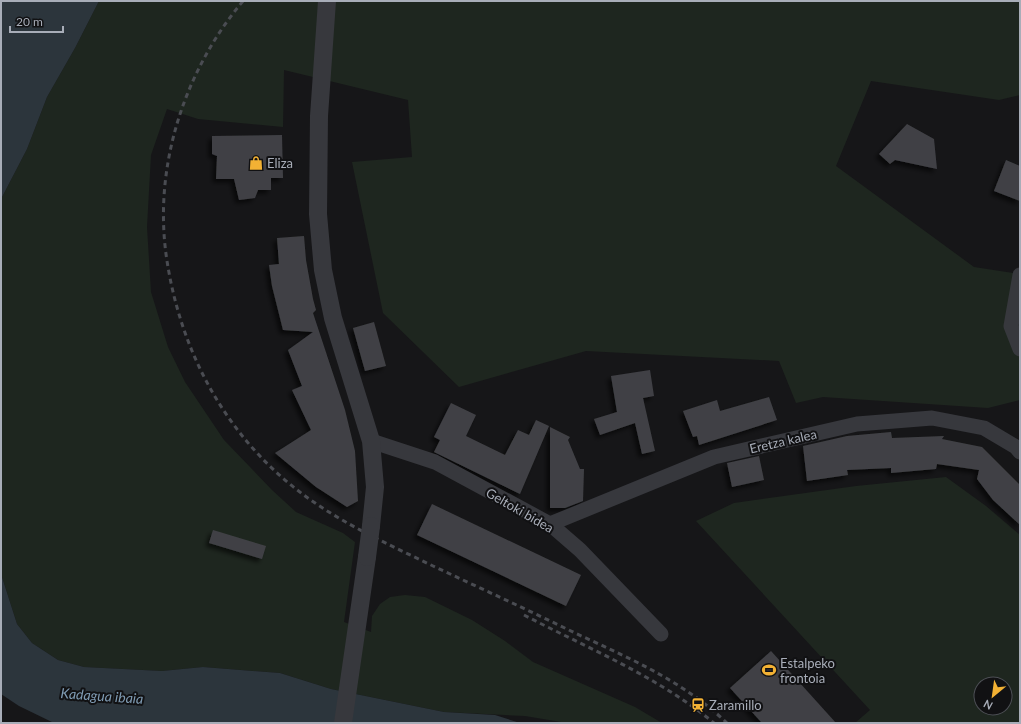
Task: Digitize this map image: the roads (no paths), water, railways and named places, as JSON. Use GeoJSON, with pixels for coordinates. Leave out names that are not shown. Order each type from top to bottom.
{"type":"FeatureCollection","features":[{"type":"Feature","properties":{"kind":"street"},"geometry":{"type":"LineString","coordinates":[[327,1],[319,116],[318,214],[322,258],[333,318],[371,441],[375,487],[371,526],[343,723]]}},
{"type":"Feature","properties":{"kind":"street"},"geometry":{"type":"LineString","coordinates":[[1020,275],[1011,326],[1020,349]]}},
{"type":"Feature","properties":{"kind":"street","name":"Eretza kalea"},"geometry":{"type":"LineString","coordinates":[[550,524],[714,457],[857,424],[932,418],[984,428],[1016,447],[1020,452]]}},
{"type":"Feature","properties":{"kind":"street","name":"Geltoki bidea"},"geometry":{"type":"LineString","coordinates":[[371,441],[435,462],[550,524],[580,550],[661,634]]}},
{"type":"Feature","properties":{"kind":"water"},"geometry":{"type":"Polygon","coordinates":[[[1,1],[99,1],[75,48],[47,97],[27,149],[1,199],[1,1]]]}},
{"type":"Feature","properties":{"kind":"water","name":"Kadagua ibaia"},"geometry":{"type":"Polygon","coordinates":[[[1,574],[17,624],[32,643],[58,660],[84,667],[162,671],[203,667],[280,673],[331,689],[444,712],[495,715],[520,723],[54,723],[19,706],[1,694],[1,574]]]}},
{"type":"Feature","properties":{"kind":"railway"},"geometry":{"type":"LineString","coordinates":[[243,1],[223,28],[205,57],[190,88],[178,120],[170,153],[165,186],[163,220],[166,254],[173,292],[183,328],[197,363],[215,396],[235,427],[260,456],[287,482],[332,514],[389,545],[635,661],[692,695],[727,723]]}},
{"type":"Feature","properties":{"kind":"railway"},"geometry":{"type":"LineString","coordinates":[[524,615],[646,677],[692,706],[714,723]]}},
{"type":"Feature","properties":{"kind":"place","name":"Eliza"},"geometry":{"type":"Point","coordinates":[256,163]}},
{"type":"Feature","properties":{"kind":"place","name":"Estalpeko frontoia"},"geometry":{"type":"Point","coordinates":[769,670]}},
{"type":"Feature","properties":{"kind":"place","name":"Zaramillo"},"geometry":{"type":"Point","coordinates":[698,705]}}]}
